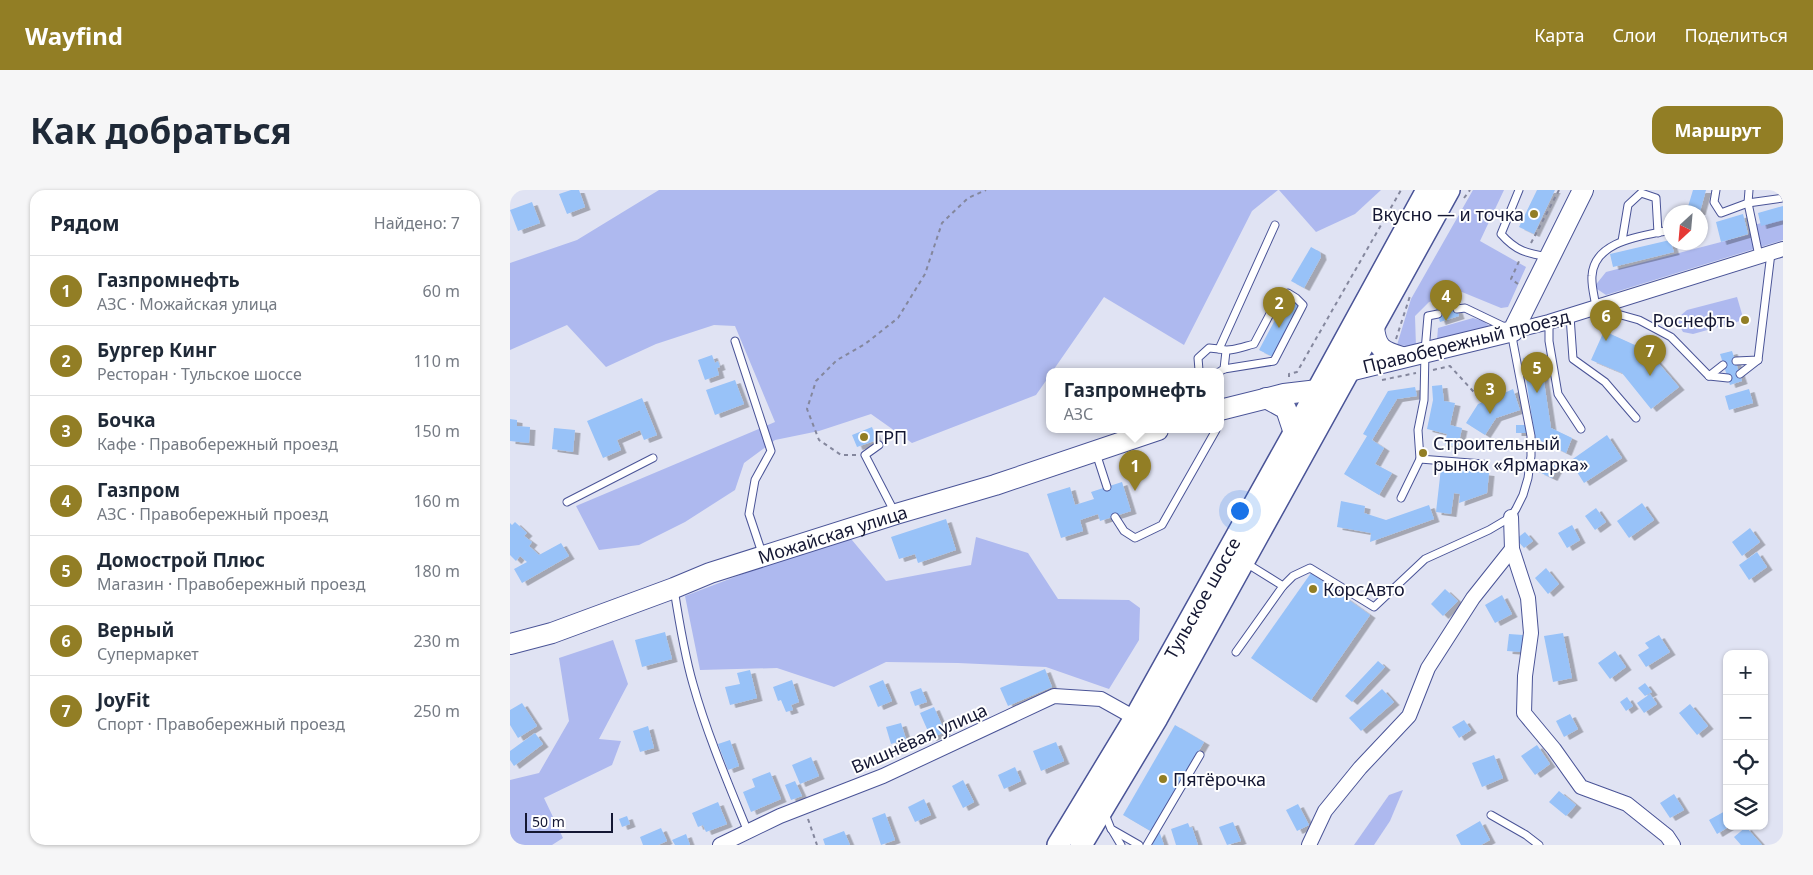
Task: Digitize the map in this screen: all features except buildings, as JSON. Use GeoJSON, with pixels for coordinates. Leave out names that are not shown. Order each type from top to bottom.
{"type":"FeatureCollection","features":[{"type":"Feature","properties":{"kind":"main road","name":"Тульское шоссе"},"geometry":{"type":"LineString","coordinates":[[1058,845],[1135,718],[1294,434],[1427,190]]}},
{"type":"Feature","properties":{"kind":"main road","name":"Тульское шоссе"},"geometry":{"type":"LineString","coordinates":[[1081,845],[1157,718],[1374,327],[1455,197]]}},
{"type":"Feature","properties":{"kind":"street"},"geometry":{"type":"LineString","coordinates":[[1513,331],[1583,190]]}},
{"type":"Feature","properties":{"kind":"street","name":"Правобережный проезд"},"geometry":{"type":"LineString","coordinates":[[1350,371],[1399,351],[1425,351],[1549,322],[1771,253]]}},
{"type":"Feature","properties":{"kind":"street"},"geometry":{"type":"LineString","coordinates":[[1374,327],[1375,340],[1380,347],[1390,353],[1399,351]]}},
{"type":"Feature","properties":{"kind":"street"},"geometry":{"type":"LineString","coordinates":[[1224,409],[1275,396],[1318,390]]}},
{"type":"Feature","properties":{"kind":"street"},"geometry":{"type":"LineString","coordinates":[[1275,396],[1286,409],[1294,434]]}},
{"type":"Feature","properties":{"kind":"street","name":"Можайская улица"},"geometry":{"type":"LineString","coordinates":[[510,644],[552,633],[710,573],[995,485],[1149,433]]}},
{"type":"Feature","properties":{"kind":"street"},"geometry":{"type":"LineString","coordinates":[[1511,517],[1512,549],[1528,598],[1532,633],[1525,676],[1524,713],[1581,786],[1627,804],[1667,836],[1673,845]]}},
{"type":"Feature","properties":{"kind":"street"},"geometry":{"type":"LineString","coordinates":[[1308,845],[1325,811],[1360,768],[1409,716],[1428,668],[1473,598],[1512,549]]}},
{"type":"Feature","properties":{"kind":"street","name":"Вишнёвая улица"},"geometry":{"type":"LineString","coordinates":[[720,845],[804,807],[883,776],[1054,696],[1101,699],[1135,718]]}},
{"type":"Feature","properties":{"kind":"lane"},"geometry":{"type":"LineString","coordinates":[[1519,190],[1501,234],[1509,243],[1524,252],[1549,257]]}},
{"type":"Feature","properties":{"kind":"lane"},"geometry":{"type":"LineString","coordinates":[[1716,190],[1714,202],[1721,213],[1748,203],[1783,198]]}},
{"type":"Feature","properties":{"kind":"lane"},"geometry":{"type":"LineString","coordinates":[[1740,374],[1758,360],[1771,253],[1748,203],[1749,190]]}},
{"type":"Feature","properties":{"kind":"lane"},"geometry":{"type":"LineString","coordinates":[[1622,241],[1628,205],[1641,193],[1656,198],[1658,233]]}},
{"type":"Feature","properties":{"kind":"lane"},"geometry":{"type":"LineString","coordinates":[[1222,368],[1223,350],[1276,225]]}},
{"type":"Feature","properties":{"kind":"lane"},"geometry":{"type":"LineString","coordinates":[[1663,232],[1622,241],[1599,256],[1592,276],[1596,308],[1639,320],[1671,337],[1708,376],[1728,378]]}},
{"type":"Feature","properties":{"kind":"lane"},"geometry":{"type":"LineString","coordinates":[[1199,368],[1198,358],[1209,348],[1223,350],[1254,344],[1280,295],[1288,293],[1303,305],[1274,361],[1224,371]]}},
{"type":"Feature","properties":{"kind":"lane"},"geometry":{"type":"LineString","coordinates":[[1236,652],[1283,586],[1293,576],[1310,568],[1374,607],[1425,559],[1489,530],[1511,517],[1523,495],[1531,456],[1531,436],[1513,342],[1513,331],[1465,308],[1457,309]]}},
{"type":"Feature","properties":{"kind":"lane"},"geometry":{"type":"LineString","coordinates":[[1401,498],[1420,459],[1418,430],[1424,400],[1428,316],[1438,314]]}},
{"type":"Feature","properties":{"kind":"lane"},"geometry":{"type":"LineString","coordinates":[[1570,316],[1573,359],[1605,382],[1636,418]]}},
{"type":"Feature","properties":{"kind":"lane"},"geometry":{"type":"LineString","coordinates":[[1549,322],[1549,341],[1558,394],[1581,429]]}},
{"type":"Feature","properties":{"kind":"lane"},"geometry":{"type":"LineString","coordinates":[[735,341],[770,451],[755,480],[749,514],[763,556]]}},
{"type":"Feature","properties":{"kind":"lane"},"geometry":{"type":"LineString","coordinates":[[1736,361],[1758,360]]}},
{"type":"Feature","properties":{"kind":"lane"},"geometry":{"type":"LineString","coordinates":[[1708,376],[1723,364]]}},
{"type":"Feature","properties":{"kind":"lane"},"geometry":{"type":"LineString","coordinates":[[1115,516],[1124,531],[1135,538],[1162,525],[1214,433]]}},
{"type":"Feature","properties":{"kind":"lane"},"geometry":{"type":"LineString","coordinates":[[879,445],[865,455],[896,514]]}},
{"type":"Feature","properties":{"kind":"lane"},"geometry":{"type":"LineString","coordinates":[[1096,450],[1107,487]]}},
{"type":"Feature","properties":{"kind":"lane"},"geometry":{"type":"LineString","coordinates":[[567,502],[653,458]]}},
{"type":"Feature","properties":{"kind":"lane"},"geometry":{"type":"LineString","coordinates":[[1420,459],[1483,464]]}},
{"type":"Feature","properties":{"kind":"lane"},"geometry":{"type":"LineString","coordinates":[[1244,561],[1283,586]]}},
{"type":"Feature","properties":{"kind":"lane"},"geometry":{"type":"LineString","coordinates":[[674,588],[680,630],[693,684],[716,751],[748,832]]}},
{"type":"Feature","properties":{"kind":"lane"},"geometry":{"type":"LineString","coordinates":[[1147,845],[1200,755]]}},
{"type":"Feature","properties":{"kind":"lane"},"geometry":{"type":"LineString","coordinates":[[1103,809],[1111,829],[1121,845]]}},
{"type":"Feature","properties":{"kind":"lane"},"geometry":{"type":"LineString","coordinates":[[1491,815],[1526,835],[1539,845]]}},
{"type":"Feature","properties":{"kind":"lane"},"geometry":{"type":"LineString","coordinates":[[1111,829],[1139,845]]}},
{"type":"Feature","properties":{"kind":"path"},"geometry":{"type":"LineString","coordinates":[[865,455],[841,455],[819,440],[807,409],[816,381],[837,360],[866,344],[898,318],[925,274],[942,223],[968,198],[986,190]]}},
{"type":"Feature","properties":{"kind":"path"},"geometry":{"type":"LineString","coordinates":[[1275,396],[1290,374],[1297,372],[1402,190]]}},
{"type":"Feature","properties":{"kind":"path"},"geometry":{"type":"LineString","coordinates":[[1455,197],[1470,190]]}},
{"type":"Feature","properties":{"kind":"path"},"geometry":{"type":"LineString","coordinates":[[1399,351],[1410,296]]}},
{"type":"Feature","properties":{"kind":"path"},"geometry":{"type":"LineString","coordinates":[[1379,381],[1450,366],[1483,402]]}},
{"type":"Feature","properties":{"kind":"path"},"geometry":{"type":"LineString","coordinates":[[804,807],[817,845]]}},
{"type":"Feature","properties":{"kind":"shaded area"},"geometry":{"type":"Polygon","coordinates":[[[659,190],[1278,190],[1252,211],[1184,345],[1104,297],[1055,368],[1046,368],[1046,381],[1036,395],[912,443],[871,414],[819,431],[775,440],[744,463],[735,490],[685,522],[639,545],[599,550],[576,506],[775,422],[735,326],[714,325],[656,344],[606,367],[567,325],[510,350],[510,263],[577,240],[659,190]]]}},
{"type":"Feature","properties":{"kind":"shaded area"},"geometry":{"type":"Polygon","coordinates":[[[1279,190],[1381,190],[1355,214],[1316,232],[1279,190]]]}},
{"type":"Feature","properties":{"kind":"shaded area"},"geometry":{"type":"Polygon","coordinates":[[[1473,190],[1504,190],[1480,241],[1526,267],[1508,307],[1501,308],[1462,292],[1429,302],[1415,316],[1416,347],[1397,345],[1411,299],[1473,190]]]}},
{"type":"Feature","properties":{"kind":"shaded area"},"geometry":{"type":"Polygon","coordinates":[[[1783,217],[1783,240],[1606,295],[1594,287],[1606,272],[1690,250],[1708,250],[1708,245],[1748,235],[1754,225],[1783,217]]]}},
{"type":"Feature","properties":{"kind":"shaded area"},"geometry":{"type":"Polygon","coordinates":[[[1737,297],[1742,314],[1740,321],[1693,334],[1683,332],[1678,323],[1680,316],[1687,310],[1737,297]]]}},
{"type":"Feature","properties":{"kind":"shaded area"},"geometry":{"type":"Polygon","coordinates":[[[1473,318],[1483,321],[1491,327],[1437,340],[1438,328],[1473,318]]]}},
{"type":"Feature","properties":{"kind":"shaded area"},"geometry":{"type":"Polygon","coordinates":[[[847,534],[886,581],[971,565],[976,537],[1028,553],[1058,599],[1129,600],[1140,608],[1139,640],[1109,689],[1046,667],[886,662],[834,687],[777,668],[700,670],[685,596],[847,534]]]}},
{"type":"Feature","properties":{"kind":"shaded area"},"geometry":{"type":"Polygon","coordinates":[[[613,640],[628,684],[599,739],[621,741],[612,765],[544,798],[563,838],[552,845],[510,845],[510,780],[539,773],[569,721],[559,658],[613,640]]]}},
{"type":"Feature","properties":{"kind":"shaded area"},"geometry":{"type":"Polygon","coordinates":[[[1403,790],[1390,821],[1374,845],[1354,845],[1389,795],[1403,790]]]}},
{"type":"Feature","properties":{"kind":"place","name":"Вкусно — и точка"},"geometry":{"type":"Point","coordinates":[1534,214]}},
{"type":"Feature","properties":{"kind":"place","name":"Роснефть"},"geometry":{"type":"Point","coordinates":[1745,320]}},
{"type":"Feature","properties":{"kind":"place","name":"Газпром"},"geometry":{"type":"Point","coordinates":[1446,321]}},
{"type":"Feature","properties":{"kind":"place","name":"Бургер Кинг"},"geometry":{"type":"Point","coordinates":[1279,328]}},
{"type":"Feature","properties":{"kind":"place","name":"Верный"},"geometry":{"type":"Point","coordinates":[1606,341]}},
{"type":"Feature","properties":{"kind":"place","name":"JoyFit"},"geometry":{"type":"Point","coordinates":[1650,376]}},
{"type":"Feature","properties":{"kind":"place","name":"Домострой Плюс"},"geometry":{"type":"Point","coordinates":[1537,393]}},
{"type":"Feature","properties":{"kind":"place","name":"Бочка"},"geometry":{"type":"Point","coordinates":[1490,414]}},
{"type":"Feature","properties":{"kind":"place","name":"ГРП"},"geometry":{"type":"Point","coordinates":[864,437]}},
{"type":"Feature","properties":{"kind":"place","name":"Строительный рынок «Ярмарка»"},"geometry":{"type":"Point","coordinates":[1423,453]}},
{"type":"Feature","properties":{"kind":"place","name":"Газпромнефть"},"geometry":{"type":"Point","coordinates":[1135,491]}},
{"type":"Feature","properties":{"kind":"place","name":"КорсАвто"},"geometry":{"type":"Point","coordinates":[1313,589]}},
{"type":"Feature","properties":{"kind":"place","name":"Пятёрочка"},"geometry":{"type":"Point","coordinates":[1163,779]}}]}
